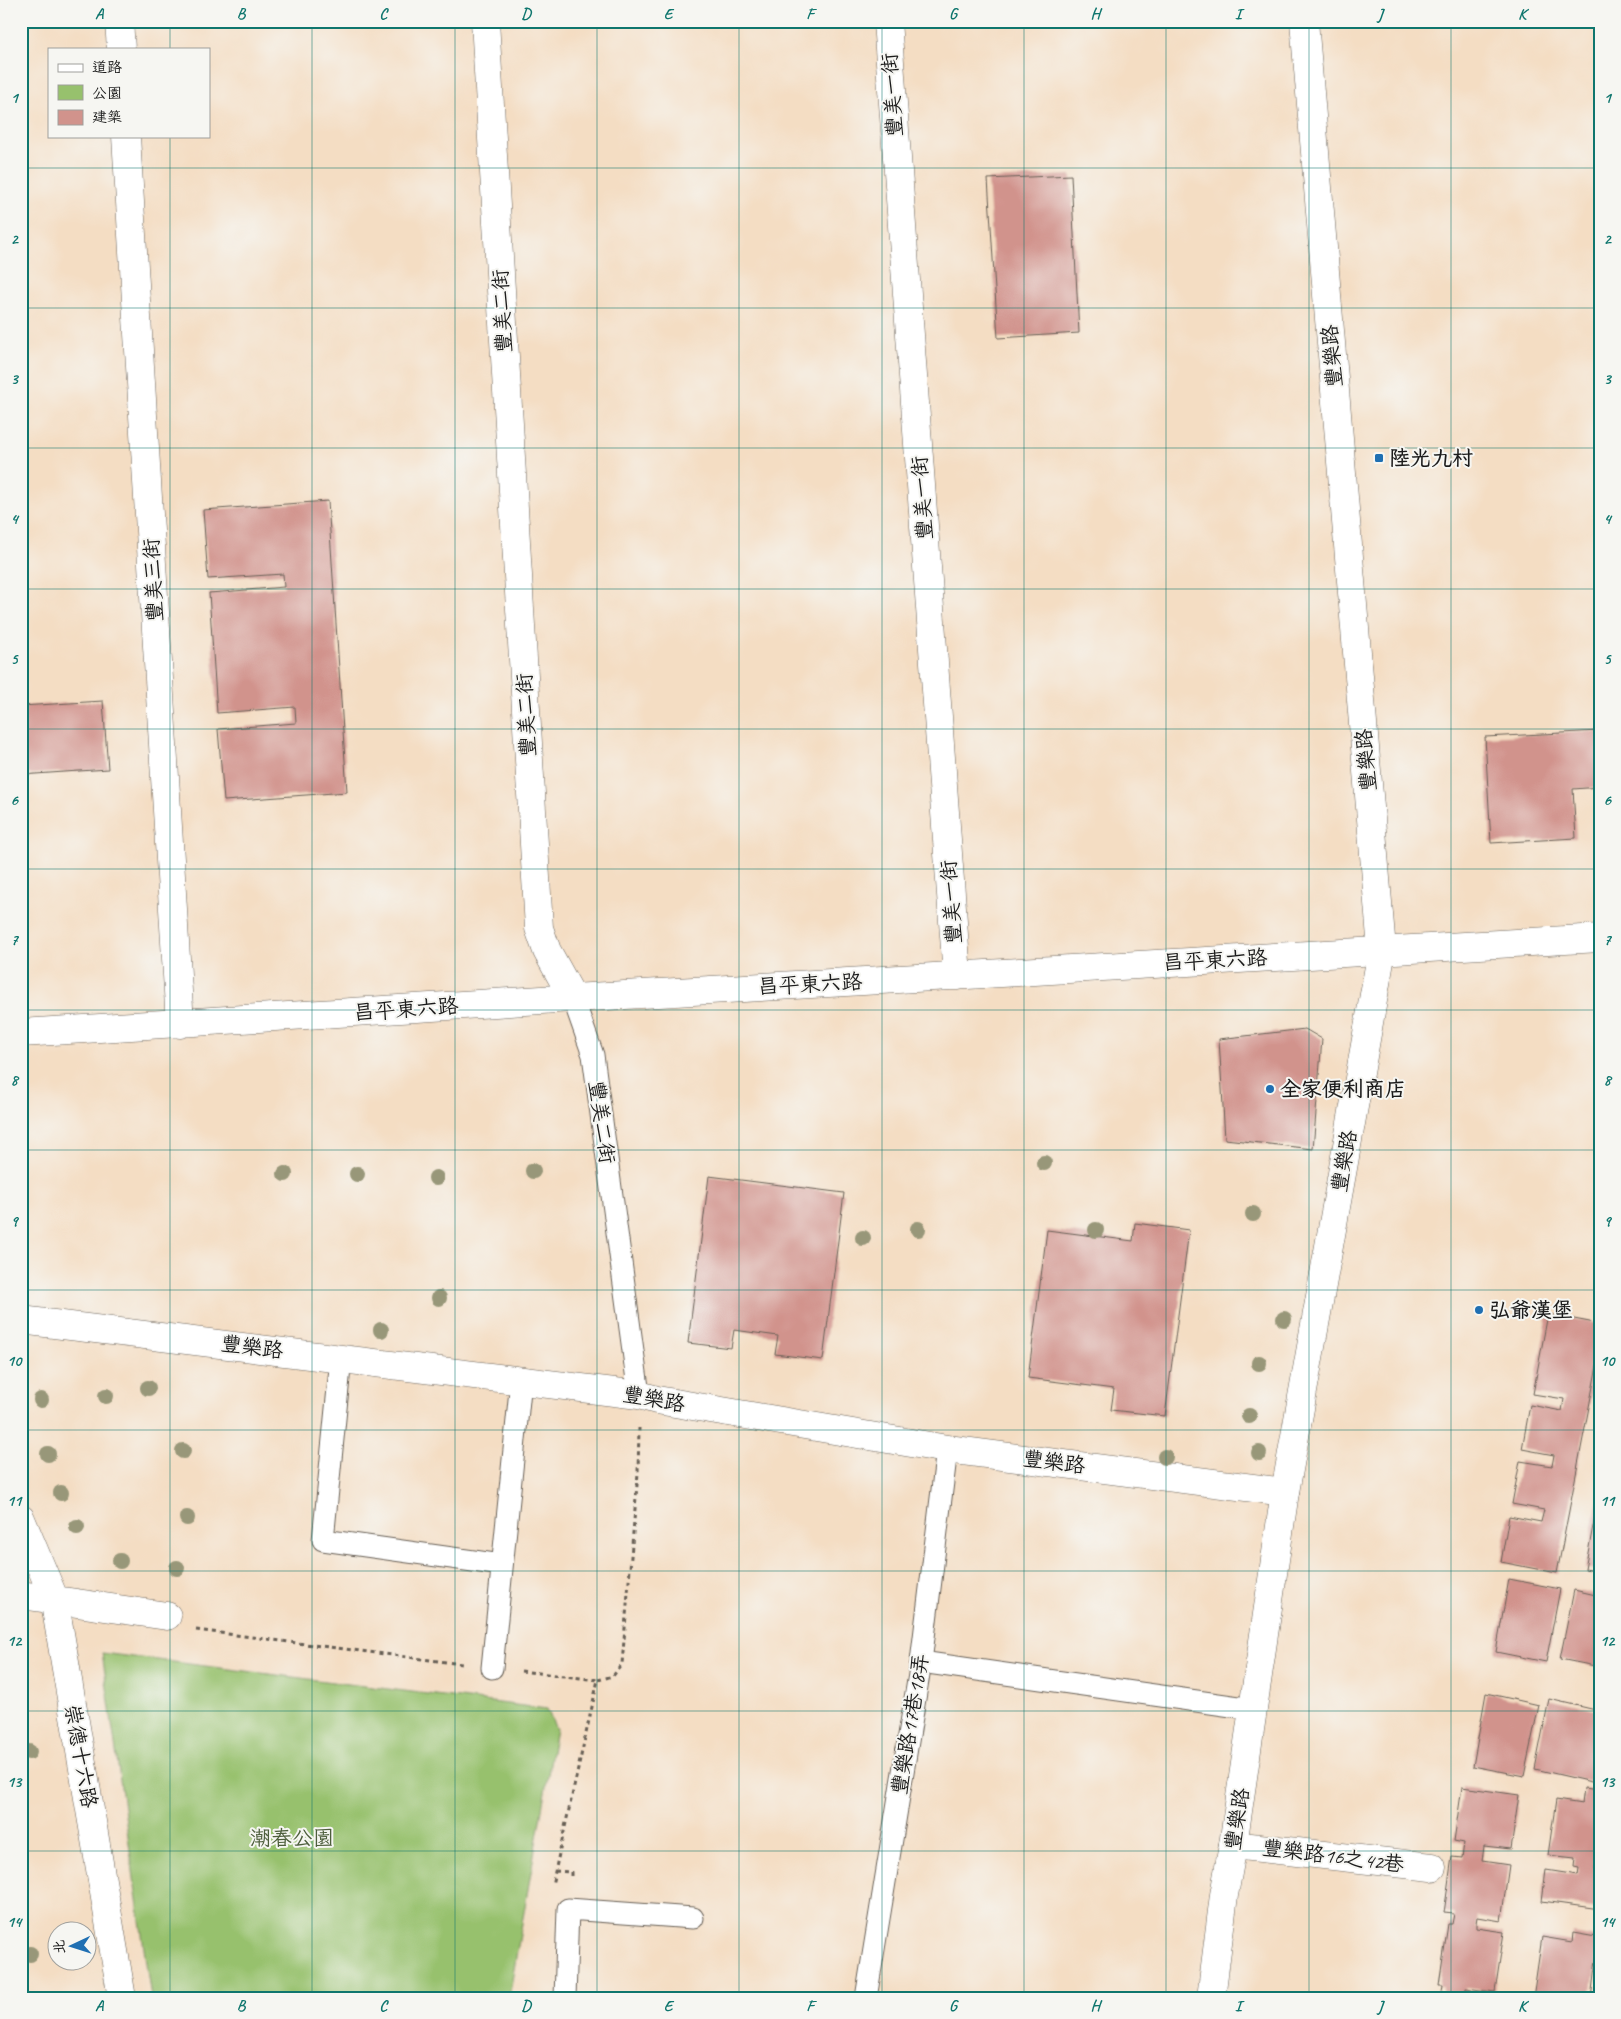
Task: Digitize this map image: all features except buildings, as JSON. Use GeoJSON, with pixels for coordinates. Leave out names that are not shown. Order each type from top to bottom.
{"type":"FeatureCollection","features":[{"type":"Feature","properties":{"kind":"street"},"geometry":{"type":"LineString","coordinates":[[119,21],[121,48]]}},
{"type":"Feature","properties":{"kind":"street","name":"豐美二街"},"geometry":{"type":"LineString","coordinates":[[485,21],[538,928],[547,951],[573,998]]}},
{"type":"Feature","properties":{"kind":"street","name":"豐美一街"},"geometry":{"type":"LineString","coordinates":[[887,21],[956,976]]}},
{"type":"Feature","properties":{"kind":"street","name":"豐樂路"},"geometry":{"type":"LineString","coordinates":[[1211,1998],[1224,1895],[1254,1708],[1285,1492],[1382,950],[1304,21]]}},
{"type":"Feature","properties":{"kind":"street","name":"豐美三街"},"geometry":{"type":"LineString","coordinates":[[126,138],[180,1024]]}},
{"type":"Feature","properties":{"kind":"street","name":"昌平東六路"},"geometry":{"type":"LineString","coordinates":[[21,1034],[573,998],[1600,938]]}},
{"type":"Feature","properties":{"kind":"street","name":"豐樂路"},"geometry":{"type":"LineString","coordinates":[[21,1320],[639,1395],[657,1400],[947,1449],[1285,1492]]}},
{"type":"Feature","properties":{"kind":"street","name":"崇德十六路"},"geometry":{"type":"LineString","coordinates":[[21,1519],[54,1598],[122,1998]]}},
{"type":"Feature","properties":{"kind":"street"},"geometry":{"type":"LineString","coordinates":[[21,1595],[54,1598],[167,1616]]}},
{"type":"Feature","properties":{"kind":"street","name":"豐樂路16之42巷"},"geometry":{"type":"LineString","coordinates":[[1233,1844],[1432,1867]]}},
{"type":"Feature","properties":{"kind":"lane","name":"豐美二街"},"geometry":{"type":"LineString","coordinates":[[573,998],[593,1055],[639,1395]]}},
{"type":"Feature","properties":{"kind":"lane"},"geometry":{"type":"LineString","coordinates":[[341,1358],[324,1540],[502,1564]]}},
{"type":"Feature","properties":{"kind":"lane"},"geometry":{"type":"LineString","coordinates":[[492,1668],[521,1380]]}},
{"type":"Feature","properties":{"kind":"lane","name":"豐樂路17巷18弄"},"geometry":{"type":"LineString","coordinates":[[866,1998],[921,1662],[947,1449]]}},
{"type":"Feature","properties":{"kind":"lane"},"geometry":{"type":"LineString","coordinates":[[921,1662],[1254,1708]]}},
{"type":"Feature","properties":{"kind":"lane"},"geometry":{"type":"LineString","coordinates":[[565,1998],[568,1909],[693,1918]]}},
{"type":"Feature","properties":{"kind":"path"},"geometry":{"type":"LineString","coordinates":[[167,1616],[185,1629],[598,1680],[612,1676],[622,1664],[638,1473],[639,1395]]}},
{"type":"Feature","properties":{"kind":"path"},"geometry":{"type":"LineString","coordinates":[[551,1891],[598,1680]]}},
{"type":"Feature","properties":{"kind":"green space","name":"潮春公園"},"geometry":{"type":"Polygon","coordinates":[[[102,1653],[547,1709],[556,1729],[509,1998],[151,1998],[102,1653]]]}},
{"type":"Feature","properties":{"kind":"place","name":"陸光九村"},"geometry":{"type":"Point","coordinates":[1379,458]}},
{"type":"Feature","properties":{"kind":"place","name":"全家便利商店"},"geometry":{"type":"Point","coordinates":[1270,1089]}},
{"type":"Feature","properties":{"kind":"place","name":"弘爺漢堡"},"geometry":{"type":"Point","coordinates":[1479,1310]}}]}
